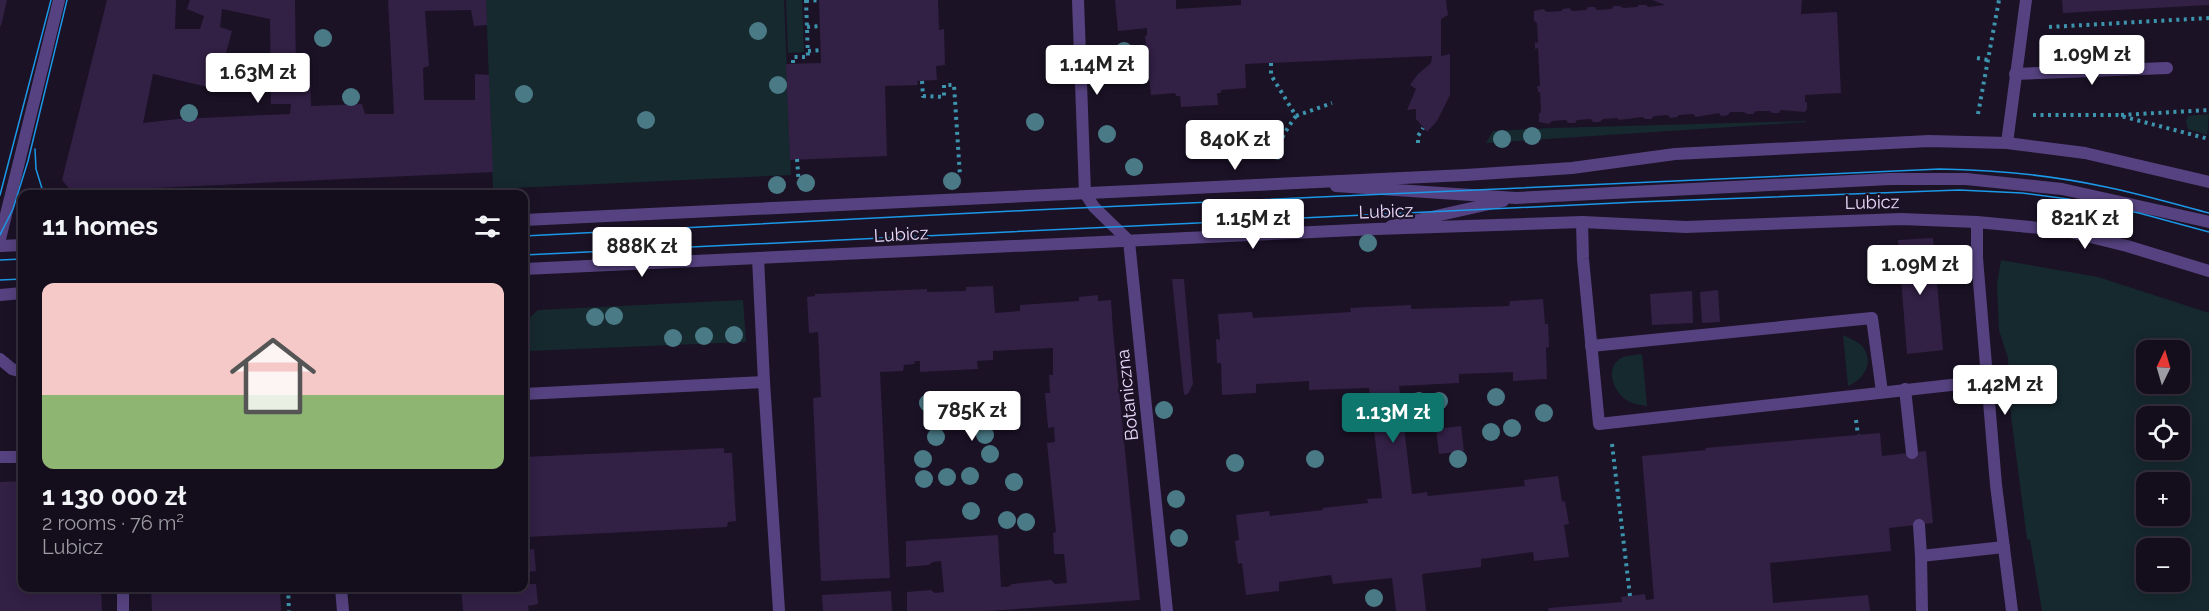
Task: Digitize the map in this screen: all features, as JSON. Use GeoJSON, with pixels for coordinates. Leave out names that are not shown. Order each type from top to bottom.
{"type":"FeatureCollection","features":[{"type":"Feature","properties":{"kind":"street"},"geometry":{"type":"LineString","coordinates":[[0,239],[59,0]]}},
{"type":"Feature","properties":{"kind":"street"},"geometry":{"type":"LineString","coordinates":[[1078,0],[1085,193],[1094,207],[1129,241]]}},
{"type":"Feature","properties":{"kind":"street"},"geometry":{"type":"LineString","coordinates":[[2007,143],[2026,0]]}},
{"type":"Feature","properties":{"kind":"street"},"geometry":{"type":"LineString","coordinates":[[2015,74],[2167,68]]}},
{"type":"Feature","properties":{"kind":"street","name":"Lubicz"},"geometry":{"type":"LineString","coordinates":[[528,220],[1553,170],[1675,154],[1904,141],[2007,143],[2085,153],[2209,182]]}},
{"type":"Feature","properties":{"kind":"street"},"geometry":{"type":"LineString","coordinates":[[1301,183],[1516,198],[1890,179],[1966,179],[2062,189],[2209,222]]}},
{"type":"Feature","properties":{"kind":"street"},"geometry":{"type":"LineString","coordinates":[[1376,229],[1516,198]]}},
{"type":"Feature","properties":{"kind":"street","name":"Lubicz"},"geometry":{"type":"LineString","coordinates":[[528,269],[1376,229],[1582,222],[1686,226],[1901,219],[1977,222],[2072,232],[2209,271]]}},
{"type":"Feature","properties":{"kind":"street"},"geometry":{"type":"LineString","coordinates":[[1582,222],[1599,424],[1987,381]]}},
{"type":"Feature","properties":{"kind":"street"},"geometry":{"type":"LineString","coordinates":[[1977,222],[1977,258],[1996,485],[2012,611]]}},
{"type":"Feature","properties":{"kind":"street","name":"Botaniczna"},"geometry":{"type":"LineString","coordinates":[[1129,241],[1167,611]]}},
{"type":"Feature","properties":{"kind":"street"},"geometry":{"type":"LineString","coordinates":[[0,246],[18,244]]}},
{"type":"Feature","properties":{"kind":"street"},"geometry":{"type":"LineString","coordinates":[[758,258],[779,611]]}},
{"type":"Feature","properties":{"kind":"street"},"geometry":{"type":"LineString","coordinates":[[0,295],[18,293]]}},
{"type":"Feature","properties":{"kind":"street"},"geometry":{"type":"LineString","coordinates":[[1592,346],[1872,318],[1882,392]]}},
{"type":"Feature","properties":{"kind":"street"},"geometry":{"type":"LineString","coordinates":[[0,358],[12,369],[18,371]]}},
{"type":"Feature","properties":{"kind":"street"},"geometry":{"type":"LineString","coordinates":[[528,394],[764,382]]}},
{"type":"Feature","properties":{"kind":"street"},"geometry":{"type":"LineString","coordinates":[[1905,389],[1912,453]]}},
{"type":"Feature","properties":{"kind":"street"},"geometry":{"type":"LineString","coordinates":[[0,457],[18,457]]}},
{"type":"Feature","properties":{"kind":"street"},"geometry":{"type":"LineString","coordinates":[[1918,525],[1922,611]]}},
{"type":"Feature","properties":{"kind":"street"},"geometry":{"type":"LineString","coordinates":[[1921,556],[2004,547]]}},
{"type":"Feature","properties":{"kind":"street"},"geometry":{"type":"LineString","coordinates":[[123,592],[123,611]]}},
{"type":"Feature","properties":{"kind":"street"},"geometry":{"type":"LineString","coordinates":[[341,592],[343,611]]}},
{"type":"Feature","properties":{"kind":"path"},"geometry":{"type":"LineString","coordinates":[[793,63],[793,57],[808,57],[806,0],[819,0]]}},
{"type":"Feature","properties":{"kind":"path"},"geometry":{"type":"LineString","coordinates":[[1978,114],[1999,0]]}},
{"type":"Feature","properties":{"kind":"path"},"geometry":{"type":"LineString","coordinates":[[2049,27],[2209,18]]}},
{"type":"Feature","properties":{"kind":"path"},"geometry":{"type":"LineString","coordinates":[[807,27],[820,27]]}},
{"type":"Feature","properties":{"kind":"path"},"geometry":{"type":"LineString","coordinates":[[808,51],[821,50]]}},
{"type":"Feature","properties":{"kind":"path"},"geometry":{"type":"LineString","coordinates":[[1977,58],[1988,60]]}},
{"type":"Feature","properties":{"kind":"path"},"geometry":{"type":"LineString","coordinates":[[1271,63],[1271,75],[1296,116]]}},
{"type":"Feature","properties":{"kind":"path"},"geometry":{"type":"LineString","coordinates":[[922,81],[923,96],[944,97],[944,85],[954,85],[961,181]]}},
{"type":"Feature","properties":{"kind":"path"},"geometry":{"type":"LineString","coordinates":[[1279,167],[1278,152],[1282,137],[1296,116],[1332,103]]}},
{"type":"Feature","properties":{"kind":"path"},"geometry":{"type":"LineString","coordinates":[[2032,115],[2117,115],[2209,110]]}},
{"type":"Feature","properties":{"kind":"path"},"geometry":{"type":"LineString","coordinates":[[2117,115],[2209,139]]}},
{"type":"Feature","properties":{"kind":"path"},"geometry":{"type":"LineString","coordinates":[[1418,143],[1418,136],[1423,128]]}},
{"type":"Feature","properties":{"kind":"path"},"geometry":{"type":"LineString","coordinates":[[798,159],[799,189]]}},
{"type":"Feature","properties":{"kind":"path"},"geometry":{"type":"LineString","coordinates":[[1609,423],[1630,596]]}},
{"type":"Feature","properties":{"kind":"path"},"geometry":{"type":"LineString","coordinates":[[288,592],[289,611]]}},
{"type":"Feature","properties":{"kind":"shaded area"},"geometry":{"type":"Polygon","coordinates":[[[486,0],[784,0],[791,175],[493,189],[486,0]]]}},
{"type":"Feature","properties":{"kind":"shaded area"},"geometry":{"type":"Polygon","coordinates":[[[786,0],[802,0],[804,52],[788,53],[786,0]]]}},
{"type":"Feature","properties":{"kind":"shaded area"},"geometry":{"type":"Polygon","coordinates":[[[2209,114],[2207,135],[2188,129],[2186,121],[2188,116],[2209,114]]]}},
{"type":"Feature","properties":{"kind":"shaded area"},"geometry":{"type":"Polygon","coordinates":[[[1806,122],[1486,143],[1493,131],[1806,122]]]}},
{"type":"Feature","properties":{"kind":"shaded area"},"geometry":{"type":"Polygon","coordinates":[[[2001,260],[2098,277],[2209,313],[2209,611],[2042,611],[2030,540],[2027,539],[2011,416],[2008,358],[1999,330],[1997,284],[2001,260]]]}},
{"type":"Feature","properties":{"kind":"shaded area"},"geometry":{"type":"Polygon","coordinates":[[[743,300],[746,342],[528,351],[528,319],[538,310],[743,300]]]}},
{"type":"Feature","properties":{"kind":"shaded area"},"geometry":{"type":"Polygon","coordinates":[[[1843,335],[1860,344],[1865,350],[1868,362],[1859,379],[1848,386],[1843,335]]]}},
{"type":"Feature","properties":{"kind":"shaded area"},"geometry":{"type":"Polygon","coordinates":[[[1642,354],[1647,406],[1628,401],[1618,392],[1612,379],[1613,367],[1617,361],[1623,357],[1642,354]]]}},
{"type":"Feature","properties":{"kind":"building"},"geometry":{"type":"Polygon","coordinates":[[[0,0],[7,0],[1,26],[0,26],[0,0]]]}},
{"type":"Feature","properties":{"kind":"building"},"geometry":{"type":"Polygon","coordinates":[[[107,0],[176,0],[175,29],[200,29],[204,16],[187,9],[190,0],[295,0],[296,74],[310,73],[311,106],[362,104],[365,114],[394,114],[388,0],[486,0],[487,25],[474,26],[471,10],[425,11],[429,66],[423,68],[424,100],[475,100],[475,74],[489,75],[493,172],[114,190],[70,190],[62,180],[107,0]],[[222,9],[220,27],[232,31],[216,89],[153,74],[143,123],[178,119],[290,114],[291,104],[271,104],[270,19],[222,9]]]}},
{"type":"Feature","properties":{"kind":"building"},"geometry":{"type":"Polygon","coordinates":[[[819,0],[938,0],[939,30],[944,29],[945,65],[936,66],[937,80],[917,81],[918,85],[885,86],[887,156],[790,160],[786,64],[821,63],[819,0]]]}},
{"type":"Feature","properties":{"kind":"building"},"geometry":{"type":"Polygon","coordinates":[[[1115,0],[1176,0],[1176,9],[1241,5],[1241,0],[1446,0],[1448,15],[1441,19],[1441,56],[1450,54],[1450,95],[1437,121],[1427,132],[1416,119],[1416,109],[1407,110],[1416,89],[1410,85],[1418,74],[1431,63],[1432,56],[1245,64],[1246,88],[1221,90],[1221,93],[1217,93],[1218,105],[1181,107],[1180,96],[1176,96],[1175,93],[1151,95],[1145,36],[1147,28],[1118,31],[1115,0]]]}},
{"type":"Feature","properties":{"kind":"building"},"geometry":{"type":"Polygon","coordinates":[[[1652,0],[1802,0],[1801,14],[1837,12],[1841,93],[1805,95],[1807,109],[1805,112],[1781,110],[1779,113],[1770,111],[1756,111],[1753,114],[1730,112],[1728,115],[1721,116],[1719,113],[1696,117],[1693,114],[1670,118],[1668,115],[1654,116],[1651,119],[1642,117],[1619,120],[1617,118],[1603,119],[1600,122],[1593,122],[1591,119],[1577,120],[1575,123],[1568,123],[1566,120],[1552,121],[1549,124],[1539,122],[1540,92],[1537,86],[1540,86],[1538,48],[1535,49],[1535,42],[1538,43],[1537,23],[1534,21],[1534,11],[1543,9],[1547,12],[1561,11],[1569,8],[1572,11],[1586,10],[1588,7],[1595,7],[1597,10],[1611,9],[1614,6],[1623,8],[1639,5],[1648,7],[1665,5],[1652,0]]]}},
{"type":"Feature","properties":{"kind":"building"},"geometry":{"type":"Polygon","coordinates":[[[2062,0],[2209,0],[2209,5],[2063,13],[2062,0]]]}},
{"type":"Feature","properties":{"kind":"building"},"geometry":{"type":"Polygon","coordinates":[[[1933,238],[1943,350],[1907,354],[1898,240],[1933,238]]]}},
{"type":"Feature","properties":{"kind":"building"},"geometry":{"type":"Polygon","coordinates":[[[1172,279],[1184,279],[1193,384],[1188,394],[1184,395],[1172,279]]]}},
{"type":"Feature","properties":{"kind":"building"},"geometry":{"type":"Polygon","coordinates":[[[993,286],[995,313],[1020,311],[1020,305],[1079,301],[1079,297],[1098,295],[1098,301],[1111,300],[1140,600],[989,611],[907,611],[907,592],[931,590],[935,593],[944,592],[941,561],[929,565],[906,567],[906,541],[998,535],[1001,587],[1051,580],[1055,584],[1067,583],[1064,554],[1054,554],[1053,533],[1056,532],[1047,443],[1055,442],[1054,427],[1048,428],[1045,393],[1050,393],[1049,375],[1053,375],[1053,348],[993,351],[993,360],[977,361],[978,369],[920,372],[920,361],[914,361],[915,364],[904,365],[903,371],[880,372],[890,578],[821,581],[813,398],[821,397],[818,332],[809,333],[807,297],[815,296],[815,294],[927,289],[927,292],[966,291],[966,287],[993,286]]]}},
{"type":"Feature","properties":{"kind":"building"},"geometry":{"type":"Polygon","coordinates":[[[1718,290],[1720,322],[1702,323],[1700,292],[1718,290]]]}},
{"type":"Feature","properties":{"kind":"building"},"geometry":{"type":"Polygon","coordinates":[[[1692,291],[1693,323],[1652,325],[1650,294],[1692,291]]]}},
{"type":"Feature","properties":{"kind":"building"},"geometry":{"type":"Polygon","coordinates":[[[1543,299],[1545,324],[1548,324],[1547,379],[1513,381],[1513,372],[1459,374],[1459,383],[1399,386],[1412,494],[1427,492],[1428,496],[1525,486],[1524,480],[1558,476],[1562,502],[1565,501],[1569,524],[1564,525],[1569,557],[1534,561],[1533,552],[1481,559],[1481,567],[1422,574],[1426,611],[1396,611],[1392,578],[1333,584],[1331,575],[1279,582],[1279,591],[1246,595],[1242,563],[1238,564],[1235,541],[1239,540],[1236,515],[1269,511],[1270,516],[1323,510],[1323,508],[1368,503],[1367,499],[1382,498],[1369,388],[1309,390],[1309,381],[1256,384],[1256,393],[1222,395],[1221,363],[1217,363],[1216,339],[1220,340],[1218,314],[1252,312],[1253,318],[1351,312],[1350,308],[1411,305],[1411,309],[1509,306],[1510,301],[1543,299]]]}},
{"type":"Feature","properties":{"kind":"building"},"geometry":{"type":"Polygon","coordinates":[[[1461,426],[1464,451],[1439,454],[1436,429],[1461,426]]]}},
{"type":"Feature","properties":{"kind":"building"},"geometry":{"type":"Polygon","coordinates":[[[1880,433],[1882,456],[1926,451],[1933,523],[1889,528],[1891,551],[1770,563],[1773,603],[1868,595],[1870,611],[1549,611],[1548,608],[1622,602],[1621,597],[1645,594],[1646,600],[1654,599],[1642,456],[1706,450],[1705,448],[1880,433]]]}},
{"type":"Feature","properties":{"kind":"building"},"geometry":{"type":"Polygon","coordinates":[[[724,448],[724,453],[732,453],[736,521],[728,522],[727,527],[528,537],[528,457],[724,448]]]}},
{"type":"Feature","properties":{"kind":"building"},"geometry":{"type":"Polygon","coordinates":[[[18,481],[18,592],[101,592],[102,611],[0,611],[0,482],[18,481]]]}},
{"type":"Feature","properties":{"kind":"building"},"geometry":{"type":"Polygon","coordinates":[[[534,549],[536,571],[528,572],[528,550],[534,549]]]}},
{"type":"Feature","properties":{"kind":"building"},"geometry":{"type":"Polygon","coordinates":[[[528,584],[536,584],[538,604],[528,606],[529,611],[463,611],[461,592],[528,592],[528,584]]]}},
{"type":"Feature","properties":{"kind":"building"},"geometry":{"type":"Polygon","coordinates":[[[891,591],[892,611],[823,611],[822,595],[891,591]]]}},
{"type":"Feature","properties":{"kind":"building"},"geometry":{"type":"Polygon","coordinates":[[[151,592],[280,592],[281,611],[152,611],[151,592]]]}},
{"type":"Feature","properties":{"kind":"tram line"},"geometry":{"type":"LineString","coordinates":[[0,195],[51,0]]}},
{"type":"Feature","properties":{"kind":"tram line"},"geometry":{"type":"LineString","coordinates":[[19,190],[67,0]]}},
{"type":"Feature","properties":{"kind":"tram line"},"geometry":{"type":"LineString","coordinates":[[35,149],[36,169],[42,190]]}},
{"type":"Feature","properties":{"kind":"tram line"},"geometry":{"type":"LineString","coordinates":[[528,236],[1034,210],[1940,169],[2003,172],[2065,179],[2209,213]]}},
{"type":"Feature","properties":{"kind":"tram line"},"geometry":{"type":"LineString","coordinates":[[528,255],[1637,202],[1959,190],[2022,193],[2068,199],[2139,213],[2209,232]]}},
{"type":"Feature","properties":{"kind":"tram line"},"geometry":{"type":"LineString","coordinates":[[0,235],[18,193]]}},
{"type":"Feature","properties":{"kind":"tram line"},"geometry":{"type":"LineString","coordinates":[[0,260],[18,259]]}},
{"type":"Feature","properties":{"kind":"tram line"},"geometry":{"type":"LineString","coordinates":[[0,280],[18,279]]}}]}
